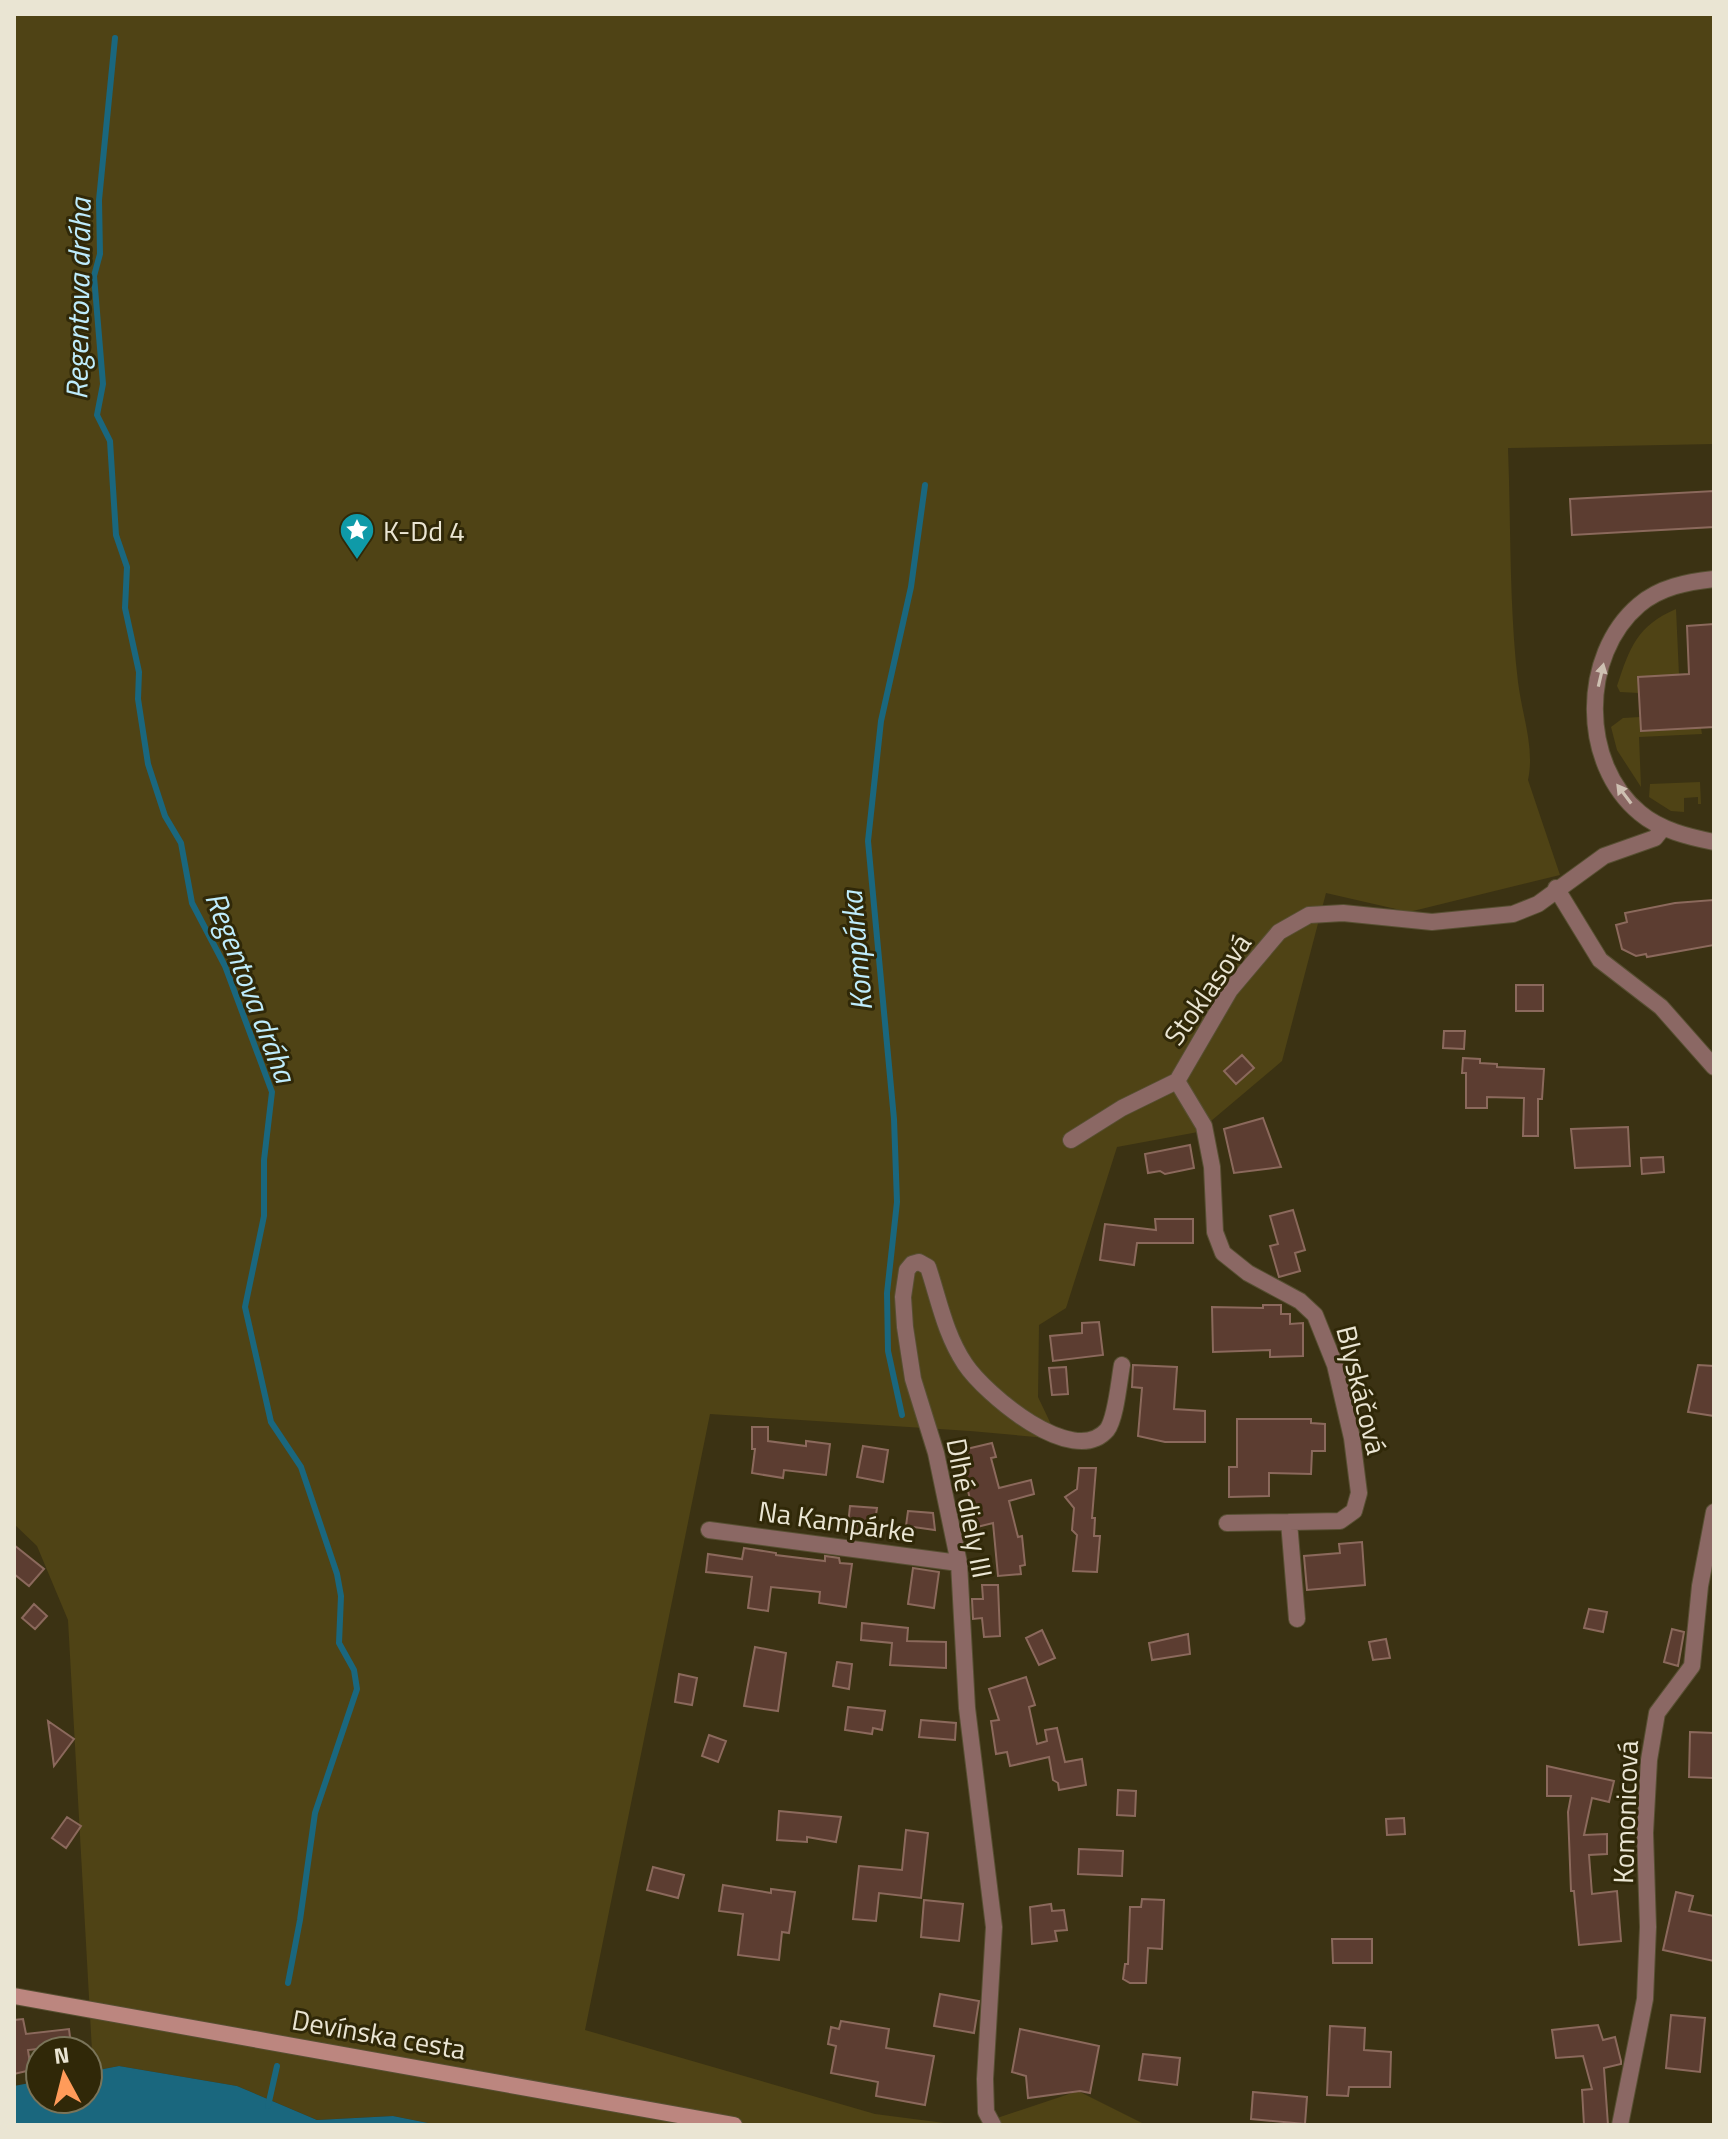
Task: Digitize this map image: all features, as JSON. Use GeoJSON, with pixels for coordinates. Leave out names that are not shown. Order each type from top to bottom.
{"type":"FeatureCollection","features":[{"type":"Feature","properties":{"kind":"street"},"geometry":{"type":"LineString","coordinates":[[1714,579],[1686,582],[1664,590],[1640,604],[1620,625],[1605,657],[1596,696],[1594,728],[1599,752],[1609,773],[1640,813],[1663,828],[1714,842]]}},
{"type":"Feature","properties":{"kind":"street","name":"Stoklasová"},"geometry":{"type":"LineString","coordinates":[[1071,1140],[1122,1108],[1177,1081],[1230,990],[1279,932],[1309,915],[1343,913],[1432,922],[1513,914],[1538,904],[1604,856],[1655,838],[1663,828]]}},
{"type":"Feature","properties":{"kind":"street"},"geometry":{"type":"LineString","coordinates":[[1556,888],[1600,960],[1661,1007],[1714,1067]]}},
{"type":"Feature","properties":{"kind":"street","name":"Blyskáčová"},"geometry":{"type":"LineString","coordinates":[[1177,1081],[1204,1126],[1212,1167],[1215,1232],[1223,1253],[1248,1273],[1300,1301],[1315,1315],[1335,1365],[1352,1438],[1359,1493],[1354,1511],[1340,1521],[1227,1523]]}},
{"type":"Feature","properties":{"kind":"street","name":"Dlhé diely III"},"geometry":{"type":"LineString","coordinates":[[993,2125],[986,2112],[985,2079],[994,1927],[967,1708],[959,1563],[936,1453],[913,1379],[903,1297],[907,1270],[919,1262],[928,1267],[939,1308],[966,1366],[997,1398],[1037,1427],[1080,1442],[1098,1438],[1109,1427],[1122,1365]]}},
{"type":"Feature","properties":{"kind":"street","name":"Komonicová"},"geometry":{"type":"LineString","coordinates":[[1620,2125],[1645,1999],[1648,1927],[1645,1833],[1649,1760],[1657,1713],[1692,1666],[1700,1586],[1714,1512]]}},
{"type":"Feature","properties":{"kind":"street"},"geometry":{"type":"LineString","coordinates":[[1289,1522],[1297,1619]]}},
{"type":"Feature","properties":{"kind":"street","name":"Na Kampárke"},"geometry":{"type":"LineString","coordinates":[[709,1530],[959,1563]]}},
{"type":"Feature","properties":{"kind":"street","name":"Devínska cesta"},"geometry":{"type":"LineString","coordinates":[[14,1996],[734,2125]]}},
{"type":"Feature","properties":{"kind":"shaded area"},"geometry":{"type":"Polygon","coordinates":[[[14,14],[1714,14],[1714,444],[1508,448],[1513,624],[1518,682],[1529,744],[1528,780],[1560,875],[1409,912],[1326,893],[1282,1061],[1198,1132],[1117,1147],[1066,1308],[1039,1325],[1038,1397],[1058,1439],[710,1414],[585,2030],[875,2114],[960,2125],[438,2125],[393,2116],[317,2120],[237,2086],[119,2066],[104,2069],[104,2035],[91,2035],[68,1620],[37,1546],[14,1524],[14,14]]]}},
{"type":"Feature","properties":{"kind":"shaded area"},"geometry":{"type":"Polygon","coordinates":[[[1676,609],[1679,675],[1638,677],[1639,693],[1620,692],[1617,686],[1637,639],[1652,623],[1676,609]]]}},
{"type":"Feature","properties":{"kind":"shaded area"},"geometry":{"type":"Polygon","coordinates":[[[1640,717],[1641,731],[1701,728],[1702,734],[1639,737],[1641,787],[1617,750],[1611,727],[1623,718],[1640,717]]]}},
{"type":"Feature","properties":{"kind":"shaded area"},"geometry":{"type":"Polygon","coordinates":[[[1700,782],[1701,804],[1698,804],[1698,797],[1684,798],[1684,812],[1671,811],[1649,797],[1650,784],[1700,782]]]}},
{"type":"Feature","properties":{"kind":"shaded area"},"geometry":{"type":"Polygon","coordinates":[[[1078,2091],[1146,2125],[976,2125],[1078,2091]]]}},
{"type":"Feature","properties":{"kind":"water"},"geometry":{"type":"Polygon","coordinates":[[[119,2066],[237,2086],[317,2120],[393,2116],[438,2125],[14,2125],[14,2086],[24,2084],[24,2115],[104,2115],[104,2069],[119,2066]]]}},
{"type":"Feature","properties":{"kind":"building"},"geometry":{"type":"Polygon","coordinates":[[[1714,491],[1714,527],[1572,535],[1570,499],[1714,491]]]}},
{"type":"Feature","properties":{"kind":"building"},"geometry":{"type":"Polygon","coordinates":[[[1714,624],[1714,727],[1641,731],[1638,677],[1689,674],[1687,626],[1714,624]]]}},
{"type":"Feature","properties":{"kind":"building"},"geometry":{"type":"Polygon","coordinates":[[[1713,900],[1714,945],[1647,957],[1646,954],[1636,956],[1622,949],[1616,925],[1627,922],[1625,913],[1675,903],[1713,900]]]}},
{"type":"Feature","properties":{"kind":"building"},"geometry":{"type":"Polygon","coordinates":[[[1516,985],[1543,985],[1543,1011],[1516,1011],[1516,985]]]}},
{"type":"Feature","properties":{"kind":"building"},"geometry":{"type":"Polygon","coordinates":[[[1444,1031],[1465,1031],[1464,1049],[1443,1048],[1444,1031]]]}},
{"type":"Feature","properties":{"kind":"building"},"geometry":{"type":"Polygon","coordinates":[[[1242,1055],[1254,1068],[1236,1084],[1224,1071],[1242,1055]]]}},
{"type":"Feature","properties":{"kind":"building"},"geometry":{"type":"Polygon","coordinates":[[[1463,1058],[1480,1059],[1480,1063],[1497,1064],[1497,1067],[1544,1069],[1542,1099],[1538,1099],[1538,1136],[1523,1136],[1524,1098],[1487,1097],[1487,1108],[1466,1108],[1463,1058]]]}},
{"type":"Feature","properties":{"kind":"building"},"geometry":{"type":"Polygon","coordinates":[[[1263,1118],[1281,1167],[1234,1173],[1224,1129],[1263,1118]]]}},
{"type":"Feature","properties":{"kind":"building"},"geometry":{"type":"Polygon","coordinates":[[[1628,1127],[1630,1166],[1575,1168],[1571,1129],[1628,1127]]]}},
{"type":"Feature","properties":{"kind":"building"},"geometry":{"type":"Polygon","coordinates":[[[1190,1145],[1194,1168],[1165,1174],[1160,1171],[1148,1173],[1145,1154],[1190,1145]]]}},
{"type":"Feature","properties":{"kind":"building"},"geometry":{"type":"Polygon","coordinates":[[[1663,1157],[1664,1172],[1642,1174],[1641,1158],[1663,1157]]]}},
{"type":"Feature","properties":{"kind":"building"},"geometry":{"type":"Polygon","coordinates":[[[1293,1210],[1305,1250],[1295,1253],[1300,1271],[1279,1277],[1270,1246],[1278,1244],[1270,1216],[1293,1210]]]}},
{"type":"Feature","properties":{"kind":"building"},"geometry":{"type":"Polygon","coordinates":[[[1155,1219],[1193,1219],[1193,1243],[1137,1243],[1134,1265],[1100,1260],[1105,1224],[1156,1230],[1155,1219]]]}},
{"type":"Feature","properties":{"kind":"building"},"geometry":{"type":"Polygon","coordinates":[[[1263,1305],[1281,1305],[1281,1314],[1290,1314],[1290,1324],[1303,1323],[1303,1356],[1270,1357],[1270,1350],[1213,1352],[1212,1307],[1263,1308],[1263,1305]]]}},
{"type":"Feature","properties":{"kind":"building"},"geometry":{"type":"Polygon","coordinates":[[[1099,1322],[1103,1355],[1053,1361],[1050,1336],[1082,1333],[1082,1323],[1099,1322]]]}},
{"type":"Feature","properties":{"kind":"building"},"geometry":{"type":"Polygon","coordinates":[[[1133,1365],[1177,1367],[1174,1409],[1205,1411],[1205,1442],[1165,1442],[1138,1436],[1142,1388],[1132,1387],[1133,1365]]]}},
{"type":"Feature","properties":{"kind":"building"},"geometry":{"type":"Polygon","coordinates":[[[1698,1365],[1714,1366],[1714,1416],[1688,1412],[1698,1365]]]}},
{"type":"Feature","properties":{"kind":"building"},"geometry":{"type":"Polygon","coordinates":[[[1066,1367],[1068,1394],[1052,1395],[1049,1368],[1066,1367]]]}},
{"type":"Feature","properties":{"kind":"building"},"geometry":{"type":"Polygon","coordinates":[[[1237,1419],[1311,1419],[1311,1423],[1325,1424],[1325,1451],[1312,1451],[1311,1474],[1269,1473],[1269,1496],[1229,1497],[1229,1467],[1237,1467],[1237,1419]]]}},
{"type":"Feature","properties":{"kind":"building"},"geometry":{"type":"Polygon","coordinates":[[[752,1427],[768,1427],[768,1441],[806,1446],[806,1441],[830,1444],[826,1475],[784,1470],[783,1478],[752,1473],[755,1449],[752,1449],[752,1427]]]}},
{"type":"Feature","properties":{"kind":"building"},"geometry":{"type":"Polygon","coordinates":[[[992,1443],[996,1457],[991,1458],[999,1488],[1031,1480],[1034,1494],[1009,1501],[1018,1537],[1022,1536],[1025,1565],[1020,1566],[1021,1574],[998,1576],[993,1523],[977,1527],[958,1451],[992,1443]]]}},
{"type":"Feature","properties":{"kind":"building"},"geometry":{"type":"Polygon","coordinates":[[[863,1446],[888,1450],[883,1482],[857,1477],[863,1446]]]}},
{"type":"Feature","properties":{"kind":"building"},"geometry":{"type":"Polygon","coordinates":[[[1079,1468],[1096,1468],[1092,1518],[1095,1518],[1094,1536],[1100,1536],[1097,1572],[1073,1571],[1077,1535],[1072,1530],[1074,1508],[1065,1497],[1077,1489],[1079,1468]]]}},
{"type":"Feature","properties":{"kind":"building"},"geometry":{"type":"Polygon","coordinates":[[[850,1506],[877,1508],[873,1535],[847,1534],[850,1506]]]}},
{"type":"Feature","properties":{"kind":"building"},"geometry":{"type":"Polygon","coordinates":[[[908,1511],[933,1513],[935,1530],[906,1526],[908,1511]]]}},
{"type":"Feature","properties":{"kind":"building"},"geometry":{"type":"Polygon","coordinates":[[[1362,1542],[1365,1585],[1307,1590],[1304,1556],[1340,1553],[1339,1544],[1362,1542]]]}},
{"type":"Feature","properties":{"kind":"building"},"geometry":{"type":"Polygon","coordinates":[[[14,1545],[44,1569],[29,1586],[14,1574],[14,1545]]]}},
{"type":"Feature","properties":{"kind":"building"},"geometry":{"type":"Polygon","coordinates":[[[744,1548],[825,1561],[825,1556],[839,1558],[840,1563],[852,1564],[846,1607],[819,1603],[820,1592],[771,1587],[768,1611],[748,1608],[752,1577],[706,1572],[708,1554],[742,1559],[744,1548]]]}},
{"type":"Feature","properties":{"kind":"building"},"geometry":{"type":"Polygon","coordinates":[[[913,1568],[939,1572],[934,1608],[908,1604],[913,1568]]]}},
{"type":"Feature","properties":{"kind":"building"},"geometry":{"type":"Polygon","coordinates":[[[982,1585],[998,1585],[1000,1636],[984,1637],[982,1618],[973,1619],[972,1599],[983,1599],[982,1585]]]}},
{"type":"Feature","properties":{"kind":"building"},"geometry":{"type":"Polygon","coordinates":[[[34,1604],[47,1616],[35,1629],[22,1618],[34,1604]]]}},
{"type":"Feature","properties":{"kind":"building"},"geometry":{"type":"Polygon","coordinates":[[[1589,1609],[1607,1612],[1603,1632],[1584,1628],[1589,1609]]]}},
{"type":"Feature","properties":{"kind":"building"},"geometry":{"type":"Polygon","coordinates":[[[862,1623],[908,1628],[907,1641],[946,1642],[946,1668],[890,1665],[892,1643],[861,1640],[862,1623]]]}},
{"type":"Feature","properties":{"kind":"building"},"geometry":{"type":"Polygon","coordinates":[[[1672,1629],[1684,1632],[1678,1666],[1664,1662],[1672,1629]]]}},
{"type":"Feature","properties":{"kind":"building"},"geometry":{"type":"Polygon","coordinates":[[[1042,1630],[1055,1658],[1039,1665],[1026,1638],[1042,1630]]]}},
{"type":"Feature","properties":{"kind":"building"},"geometry":{"type":"Polygon","coordinates":[[[1188,1634],[1190,1654],[1152,1660],[1149,1643],[1188,1634]]]}},
{"type":"Feature","properties":{"kind":"building"},"geometry":{"type":"Polygon","coordinates":[[[1386,1639],[1390,1658],[1373,1660],[1369,1642],[1386,1639]]]}},
{"type":"Feature","properties":{"kind":"building"},"geometry":{"type":"Polygon","coordinates":[[[755,1647],[786,1653],[778,1711],[744,1706],[755,1647]]]}},
{"type":"Feature","properties":{"kind":"building"},"geometry":{"type":"Polygon","coordinates":[[[837,1662],[852,1664],[849,1689],[833,1686],[837,1662]]]}},
{"type":"Feature","properties":{"kind":"building"},"geometry":{"type":"Polygon","coordinates":[[[679,1674],[697,1678],[692,1705],[675,1702],[679,1674]]]}},
{"type":"Feature","properties":{"kind":"building"},"geometry":{"type":"Polygon","coordinates":[[[1026,1677],[1035,1705],[1029,1707],[1037,1744],[1047,1741],[1045,1730],[1057,1728],[1065,1762],[1082,1759],[1086,1785],[1059,1790],[1058,1783],[1053,1780],[1049,1757],[1010,1766],[1007,1752],[996,1754],[991,1721],[999,1720],[989,1689],[1026,1677]]]}},
{"type":"Feature","properties":{"kind":"building"},"geometry":{"type":"Polygon","coordinates":[[[848,1707],[885,1711],[882,1730],[873,1728],[872,1734],[845,1730],[848,1707]]]}},
{"type":"Feature","properties":{"kind":"building"},"geometry":{"type":"Polygon","coordinates":[[[921,1720],[956,1723],[955,1740],[919,1737],[921,1720]]]}},
{"type":"Feature","properties":{"kind":"building"},"geometry":{"type":"Polygon","coordinates":[[[48,1721],[74,1739],[54,1766],[48,1721]]]}},
{"type":"Feature","properties":{"kind":"building"},"geometry":{"type":"Polygon","coordinates":[[[1690,1732],[1714,1733],[1713,1778],[1689,1777],[1690,1732]]]}},
{"type":"Feature","properties":{"kind":"building"},"geometry":{"type":"Polygon","coordinates":[[[709,1735],[726,1741],[718,1762],[702,1756],[709,1735]]]}},
{"type":"Feature","properties":{"kind":"building"},"geometry":{"type":"Polygon","coordinates":[[[1547,1766],[1614,1781],[1609,1802],[1592,1798],[1584,1835],[1607,1834],[1607,1854],[1589,1855],[1592,1894],[1617,1891],[1621,1941],[1579,1945],[1574,1891],[1571,1891],[1568,1812],[1571,1796],[1547,1796],[1547,1766]]]}},
{"type":"Feature","properties":{"kind":"building"},"geometry":{"type":"Polygon","coordinates":[[[1118,1790],[1136,1791],[1135,1816],[1117,1815],[1118,1790]]]}},
{"type":"Feature","properties":{"kind":"building"},"geometry":{"type":"Polygon","coordinates":[[[779,1811],[841,1817],[836,1842],[807,1837],[807,1842],[777,1840],[779,1811]]]}},
{"type":"Feature","properties":{"kind":"building"},"geometry":{"type":"Polygon","coordinates":[[[67,1817],[81,1826],[66,1848],[52,1838],[67,1817]]]}},
{"type":"Feature","properties":{"kind":"building"},"geometry":{"type":"Polygon","coordinates":[[[1404,1818],[1405,1834],[1387,1835],[1386,1819],[1404,1818]]]}},
{"type":"Feature","properties":{"kind":"building"},"geometry":{"type":"Polygon","coordinates":[[[906,1830],[928,1833],[921,1898],[879,1893],[876,1921],[853,1919],[859,1866],[902,1870],[906,1830]]]}},
{"type":"Feature","properties":{"kind":"building"},"geometry":{"type":"Polygon","coordinates":[[[1079,1849],[1123,1851],[1122,1876],[1078,1874],[1079,1849]]]}},
{"type":"Feature","properties":{"kind":"building"},"geometry":{"type":"Polygon","coordinates":[[[653,1867],[684,1875],[678,1898],[647,1890],[653,1867]]]}},
{"type":"Feature","properties":{"kind":"building"},"geometry":{"type":"Polygon","coordinates":[[[723,1885],[771,1893],[771,1889],[795,1892],[789,1933],[782,1932],[779,1960],[738,1955],[743,1914],[719,1911],[723,1885]]]}},
{"type":"Feature","properties":{"kind":"building"},"geometry":{"type":"Polygon","coordinates":[[[1676,1892],[1693,1896],[1689,1911],[1714,1916],[1714,1961],[1663,1950],[1676,1892]]]}},
{"type":"Feature","properties":{"kind":"building"},"geometry":{"type":"Polygon","coordinates":[[[1142,1899],[1164,1900],[1162,1949],[1148,1948],[1146,1983],[1130,1983],[1123,1979],[1125,1964],[1128,1964],[1130,1907],[1141,1907],[1142,1899]]]}},
{"type":"Feature","properties":{"kind":"building"},"geometry":{"type":"Polygon","coordinates":[[[924,1900],[963,1904],[959,1941],[921,1937],[924,1900]]]}},
{"type":"Feature","properties":{"kind":"building"},"geometry":{"type":"Polygon","coordinates":[[[1051,1904],[1052,1911],[1064,1910],[1067,1930],[1055,1931],[1057,1941],[1032,1944],[1030,1907],[1051,1904]]]}},
{"type":"Feature","properties":{"kind":"building"},"geometry":{"type":"Polygon","coordinates":[[[1332,1939],[1372,1939],[1372,1963],[1333,1963],[1332,1939]]]}},
{"type":"Feature","properties":{"kind":"building"},"geometry":{"type":"Polygon","coordinates":[[[940,1994],[979,2001],[974,2033],[934,2026],[940,1994]]]}},
{"type":"Feature","properties":{"kind":"building"},"geometry":{"type":"Polygon","coordinates":[[[1671,2015],[1705,2018],[1700,2072],[1666,2068],[1671,2015]]]}},
{"type":"Feature","properties":{"kind":"building"},"geometry":{"type":"Polygon","coordinates":[[[23,2019],[26,2034],[69,2029],[70,2035],[24,2035],[24,2072],[14,2074],[14,2020],[23,2019]]]}},
{"type":"Feature","properties":{"kind":"building"},"geometry":{"type":"Polygon","coordinates":[[[841,2021],[889,2029],[886,2048],[934,2056],[925,2105],[876,2096],[878,2082],[831,2073],[836,2046],[828,2044],[831,2027],[839,2029],[841,2021]]]}},
{"type":"Feature","properties":{"kind":"building"},"geometry":{"type":"Polygon","coordinates":[[[1598,2025],[1603,2040],[1615,2037],[1621,2064],[1604,2068],[1608,2125],[1584,2125],[1582,2090],[1592,2089],[1583,2056],[1556,2058],[1552,2030],[1598,2025]]]}},
{"type":"Feature","properties":{"kind":"building"},"geometry":{"type":"Polygon","coordinates":[[[1330,2026],[1365,2028],[1364,2050],[1391,2052],[1390,2087],[1349,2087],[1348,2096],[1327,2095],[1330,2026]]]}},
{"type":"Feature","properties":{"kind":"building"},"geometry":{"type":"Polygon","coordinates":[[[1020,2029],[1099,2046],[1090,2093],[1080,2091],[1028,2098],[1026,2076],[1012,2072],[1020,2029]]]}},
{"type":"Feature","properties":{"kind":"building"},"geometry":{"type":"Polygon","coordinates":[[[1143,2054],[1180,2058],[1177,2085],[1139,2080],[1143,2054]]]}},
{"type":"Feature","properties":{"kind":"building"},"geometry":{"type":"Polygon","coordinates":[[[1253,2092],[1307,2097],[1305,2124],[1251,2119],[1253,2092]]]}},
{"type":"Feature","properties":{"kind":"waterway","name":"Regentova dráha"},"geometry":{"type":"LineString","coordinates":[[115,38],[99,200],[100,254],[94,276],[103,384],[97,415],[110,441],[116,535],[127,567],[125,608],[139,672],[138,699],[148,764],[165,816],[181,843],[192,903],[225,966],[272,1092],[264,1160],[264,1216],[245,1307],[271,1422],[301,1467],[337,1574],[341,1596],[339,1643],[354,1670],[357,1689],[315,1813],[288,1983]]}},
{"type":"Feature","properties":{"kind":"waterway","name":"Kompárka"},"geometry":{"type":"LineString","coordinates":[[902,1415],[888,1351],[887,1293],[897,1202],[894,1119],[868,841],[881,721],[911,587],[925,485]]}},
{"type":"Feature","properties":{"kind":"waterway","name":"Regentova dráha"},"geometry":{"type":"LineString","coordinates":[[268,2106],[277,2066]]}},
{"type":"Feature","properties":{"kind":"place","name":"K-Dd 4"},"geometry":{"type":"Point","coordinates":[357,561]}}]}
